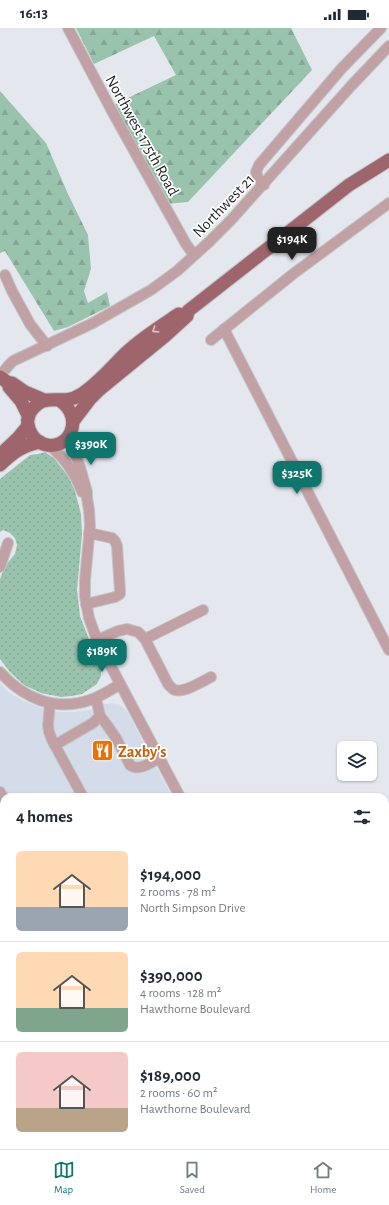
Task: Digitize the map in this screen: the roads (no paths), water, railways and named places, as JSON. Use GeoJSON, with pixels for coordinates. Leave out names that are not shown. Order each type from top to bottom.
{"type":"FeatureCollection","features":[{"type":"Feature","properties":{"kind":"main road"},"geometry":{"type":"LineString","coordinates":[[0,455],[18,438],[34,407],[44,400],[72,400],[84,393],[128,351],[144,338],[183,312],[188,311],[349,185],[389,160]]}},
{"type":"Feature","properties":{"kind":"main road"},"geometry":{"type":"LineString","coordinates":[[0,465],[19,449],[26,446],[60,443],[70,435],[74,420],[90,399],[165,336],[187,316],[188,311]]}},
{"type":"Feature","properties":{"kind":"main road"},"geometry":{"type":"LineString","coordinates":[[2,378],[25,392],[44,400]]}},
{"type":"Feature","properties":{"kind":"main road"},"geometry":{"type":"LineString","coordinates":[[2,378],[23,404],[33,436],[44,444]]}},
{"type":"Feature","properties":{"kind":"main road"},"geometry":{"type":"LineString","coordinates":[[59,400],[67,406],[74,420]]}},
{"type":"Feature","properties":{"kind":"street","name":"Northwest 175th Road"},"geometry":{"type":"LineString","coordinates":[[68,28],[113,113],[186,244],[194,255]]}},
{"type":"Feature","properties":{"kind":"street"},"geometry":{"type":"LineString","coordinates":[[264,185],[258,178],[256,172],[259,165],[342,68],[381,28]]}},
{"type":"Feature","properties":{"kind":"street","name":"Northwest 21"},"geometry":{"type":"LineString","coordinates":[[2,378],[9,365],[93,323],[151,290],[177,271],[232,220],[351,86],[389,46]]}},
{"type":"Feature","properties":{"kind":"street"},"geometry":{"type":"LineString","coordinates":[[211,340],[293,274],[389,203]]}},
{"type":"Feature","properties":{"kind":"street"},"geometry":{"type":"LineString","coordinates":[[5,275],[30,324],[47,346]]}},
{"type":"Feature","properties":{"kind":"street"},"geometry":{"type":"LineString","coordinates":[[224,330],[389,650]]}},
{"type":"Feature","properties":{"kind":"street"},"geometry":{"type":"LineString","coordinates":[[70,435],[71,444],[85,483],[89,510],[89,533],[85,580],[85,598],[89,618],[97,640],[178,793]]}},
{"type":"Feature","properties":{"kind":"street"},"geometry":{"type":"LineString","coordinates":[[44,444],[58,453],[70,467],[82,494],[87,498]]}},
{"type":"Feature","properties":{"kind":"street"},"geometry":{"type":"LineString","coordinates":[[86,604],[115,597],[120,594],[118,553],[115,541],[112,538],[89,533]]}},
{"type":"Feature","properties":{"kind":"street"},"geometry":{"type":"LineString","coordinates":[[0,567],[8,543]]}},
{"type":"Feature","properties":{"kind":"street"},"geometry":{"type":"LineString","coordinates":[[145,639],[203,610]]}},
{"type":"Feature","properties":{"kind":"street"},"geometry":{"type":"LineString","coordinates":[[97,640],[118,631],[127,629],[138,632],[145,639],[168,684],[173,690],[185,690],[211,677]]}},
{"type":"Feature","properties":{"kind":"street"},"geometry":{"type":"LineString","coordinates":[[0,672],[22,692],[36,698],[66,705],[96,698],[120,684]]}},
{"type":"Feature","properties":{"kind":"street"},"geometry":{"type":"LineString","coordinates":[[96,698],[100,716],[108,725],[133,768],[140,768],[160,758]]}},
{"type":"Feature","properties":{"kind":"street"},"geometry":{"type":"LineString","coordinates":[[50,702],[49,732],[81,793]]}},
{"type":"Feature","properties":{"kind":"street"},"geometry":{"type":"LineString","coordinates":[[55,745],[93,723],[100,716]]}},
{"type":"Feature","properties":{"kind":"place","name":"Zaxby's"},"geometry":{"type":"Point","coordinates":[102,751]}}]}
